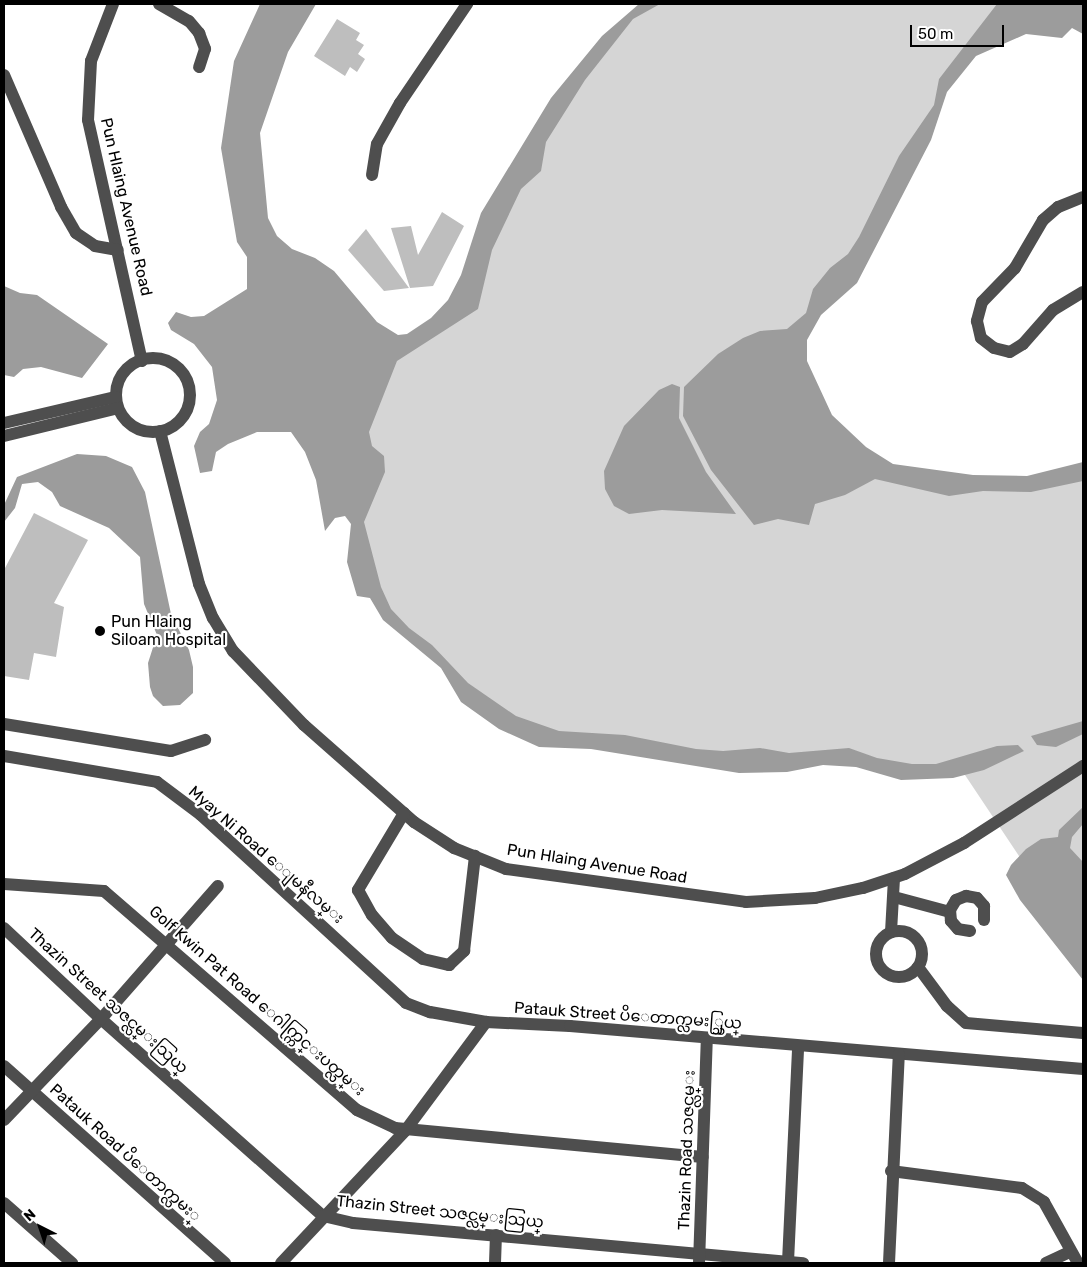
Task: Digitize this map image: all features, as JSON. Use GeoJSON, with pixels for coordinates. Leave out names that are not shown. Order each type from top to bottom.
{"type":"FeatureCollection","features":[{"type":"Feature","properties":{"kind":"street","name":"Pun Hlaing Avenue Road"},"geometry":{"type":"LineString","coordinates":[[113,4],[91,60],[88,120],[142,361]]}},
{"type":"Feature","properties":{"kind":"street"},"geometry":{"type":"LineString","coordinates":[[159,4],[183,17],[199,33],[205,50],[199,68]]}},
{"type":"Feature","properties":{"kind":"street"},"geometry":{"type":"LineString","coordinates":[[372,175],[378,144],[400,103],[466,4]]}},
{"type":"Feature","properties":{"kind":"street"},"geometry":{"type":"LineString","coordinates":[[4,75],[7,92],[76,233],[95,246],[118,250]]}},
{"type":"Feature","properties":{"kind":"street"},"geometry":{"type":"LineString","coordinates":[[1083,197],[1058,207],[1043,220],[1015,268],[982,302],[977,321],[981,338],[994,348],[1010,352],[1023,344],[1053,310],[1083,292]]}},
{"type":"Feature","properties":{"kind":"street"},"geometry":{"type":"LineString","coordinates":[[161,359],[176,366],[188,383],[190,402],[185,414],[160,431],[146,432],[134,427],[117,402],[122,375],[142,361],[161,359]]}},
{"type":"Feature","properties":{"kind":"street"},"geometry":{"type":"LineString","coordinates":[[4,423],[117,402]]}},
{"type":"Feature","properties":{"kind":"street"},"geometry":{"type":"LineString","coordinates":[[4,436],[117,402]]}},
{"type":"Feature","properties":{"kind":"street","name":"Pun Hlaing Avenue Road"},"geometry":{"type":"LineString","coordinates":[[160,431],[200,584],[212,618],[233,651],[304,725],[404,812],[454,848],[506,869],[746,902],[814,898],[863,888],[894,878],[964,843],[1083,766]]}},
{"type":"Feature","properties":{"kind":"street"},"geometry":{"type":"LineString","coordinates":[[4,724],[170,751],[206,740]]}},
{"type":"Feature","properties":{"kind":"street","name":"Myay Ni Road ေျမနီလမ္း"},"geometry":{"type":"LineString","coordinates":[[4,756],[156,782],[202,815],[406,1002],[430,1012],[486,1022]]}},
{"type":"Feature","properties":{"kind":"street"},"geometry":{"type":"LineString","coordinates":[[404,812],[358,890],[372,915],[392,938],[423,959],[449,965],[464,951],[475,856]]}},
{"type":"Feature","properties":{"kind":"street"},"geometry":{"type":"LineString","coordinates":[[891,932],[904,931],[916,937],[922,955],[918,967],[901,977],[883,970],[877,959],[878,946],[891,932],[894,878]]}},
{"type":"Feature","properties":{"kind":"street","name":"Golf Kwin Pat Road ေဂါက္ကြင္းပတ္လမ္း"},"geometry":{"type":"LineString","coordinates":[[4,884],[104,891],[357,1110],[405,1131],[702,1157]]}},
{"type":"Feature","properties":{"kind":"street"},"geometry":{"type":"LineString","coordinates":[[4,1120],[101,1019],[218,886]]}},
{"type":"Feature","properties":{"kind":"street"},"geometry":{"type":"LineString","coordinates":[[970,931],[954,925],[950,912],[956,900],[971,896],[984,906],[984,920]]}},
{"type":"Feature","properties":{"kind":"street"},"geometry":{"type":"LineString","coordinates":[[894,897],[950,912]]}},
{"type":"Feature","properties":{"kind":"street","name":"Thazin Street သဇင္လမ္းသြယ္"},"geometry":{"type":"LineString","coordinates":[[4,928],[101,1019],[323,1216],[353,1223],[496,1235],[700,1258],[803,1263]]}},
{"type":"Feature","properties":{"kind":"street"},"geometry":{"type":"LineString","coordinates":[[918,967],[947,1006],[966,1023],[977,1026],[1005,1025],[1083,1033]]}},
{"type":"Feature","properties":{"kind":"street"},"geometry":{"type":"LineString","coordinates":[[281,1263],[323,1216],[405,1131],[486,1022]]}},
{"type":"Feature","properties":{"kind":"street","name":"Patauk Street ပိေတာက္လမး္သြယ္"},"geometry":{"type":"LineString","coordinates":[[486,1022],[570,1026],[1083,1069]]}},
{"type":"Feature","properties":{"kind":"street","name":"Thazin Road သဇင္လမ္း"},"geometry":{"type":"LineString","coordinates":[[700,1258],[707,1038]]}},
{"type":"Feature","properties":{"kind":"street"},"geometry":{"type":"LineString","coordinates":[[788,1262],[798,1046]]}},
{"type":"Feature","properties":{"kind":"street"},"geometry":{"type":"LineString","coordinates":[[889,1263],[891,1171],[899,1054]]}},
{"type":"Feature","properties":{"kind":"street","name":"Patauk Road ပိေတာက္လမး္"},"geometry":{"type":"LineString","coordinates":[[4,1066],[226,1263]]}},
{"type":"Feature","properties":{"kind":"street"},"geometry":{"type":"LineString","coordinates":[[891,1171],[1022,1188],[1044,1202],[1070,1252],[1078,1263]]}},
{"type":"Feature","properties":{"kind":"street"},"geometry":{"type":"LineString","coordinates":[[4,1203],[72,1263]]}},
{"type":"Feature","properties":{"kind":"street"},"geometry":{"type":"LineString","coordinates":[[495,1263],[496,1235]]}},
{"type":"Feature","properties":{"kind":"street"},"geometry":{"type":"LineString","coordinates":[[1046,1263],[1070,1252]]}},
{"type":"Feature","properties":{"kind":"shaded area"},"geometry":{"type":"Polygon","coordinates":[[[260,4],[316,4],[288,52],[260,133],[268,218],[277,236],[292,249],[315,258],[334,271],[377,322],[398,335],[407,334],[431,318],[448,300],[461,275],[481,213],[551,98],[602,36],[639,4],[660,4],[633,19],[585,80],[546,142],[541,171],[521,189],[492,250],[478,309],[397,361],[369,432],[372,446],[384,456],[385,472],[364,522],[381,587],[391,609],[409,628],[432,645],[468,683],[516,716],[559,731],[625,735],[696,749],[723,751],[760,748],[789,753],[849,748],[877,758],[912,764],[936,764],[997,746],[1018,745],[1024,751],[984,770],[953,778],[901,780],[856,767],[823,765],[787,772],[739,773],[591,749],[539,747],[499,729],[461,702],[441,668],[383,620],[370,598],[357,596],[347,562],[351,524],[345,516],[335,518],[325,531],[316,480],[305,452],[291,432],[257,432],[228,444],[216,452],[212,471],[200,473],[194,446],[200,432],[209,424],[217,400],[212,367],[194,344],[171,330],[168,323],[176,312],[191,317],[204,316],[247,289],[247,257],[237,242],[221,148],[234,61],[260,4]]]}},
{"type":"Feature","properties":{"kind":"shaded area"},"geometry":{"type":"Polygon","coordinates":[[[649,4],[1083,4],[1016,5],[954,71],[867,242],[781,359],[866,467],[1030,484],[1083,469],[1083,952],[959,766],[912,773],[837,760],[738,760],[546,736],[476,701],[390,618],[321,422],[462,303],[517,169],[607,40],[649,4]]]}},
{"type":"Feature","properties":{"kind":"shaded area"},"geometry":{"type":"Polygon","coordinates":[[[997,4],[1083,4],[1083,34],[1072,28],[1062,38],[1026,34],[976,56],[947,92],[931,140],[857,283],[821,315],[807,340],[807,361],[832,415],[866,447],[893,464],[973,475],[1027,476],[1083,462],[1083,481],[1031,492],[983,491],[949,496],[875,479],[845,495],[815,504],[809,525],[778,519],[754,525],[711,470],[683,416],[684,387],[718,354],[743,338],[760,331],[787,329],[806,313],[813,289],[830,268],[848,254],[859,237],[899,156],[934,105],[939,79],[997,4]]]}},
{"type":"Feature","properties":{"kind":"shaded area"},"geometry":{"type":"Polygon","coordinates":[[[4,286],[20,293],[37,295],[108,344],[82,378],[41,367],[23,369],[14,377],[4,375],[4,286]]]}},
{"type":"Feature","properties":{"kind":"shaded area"},"geometry":{"type":"Polygon","coordinates":[[[672,384],[680,387],[679,418],[706,472],[736,514],[662,510],[629,514],[614,506],[605,489],[604,471],[624,426],[659,390],[672,384]]]}},
{"type":"Feature","properties":{"kind":"shaded area"},"geometry":{"type":"Polygon","coordinates":[[[77,454],[106,456],[132,467],[145,492],[171,614],[189,650],[193,667],[193,693],[180,705],[163,706],[153,696],[150,687],[148,663],[157,635],[144,604],[140,557],[109,528],[60,506],[52,492],[38,482],[22,484],[15,508],[4,522],[4,505],[17,477],[77,454]]]}},
{"type":"Feature","properties":{"kind":"shaded area"},"geometry":{"type":"Polygon","coordinates":[[[1083,721],[1083,734],[1056,747],[1037,745],[1031,736],[1083,721]]]}},
{"type":"Feature","properties":{"kind":"shaded area"},"geometry":{"type":"Polygon","coordinates":[[[1083,807],[1083,824],[1072,837],[1070,848],[1083,862],[1083,980],[1020,900],[1006,875],[1011,865],[1026,849],[1041,839],[1058,837],[1059,830],[1083,807]]]}},
{"type":"Feature","properties":{"kind":"building"},"geometry":{"type":"Polygon","coordinates":[[[337,19],[360,33],[356,40],[364,45],[358,54],[365,59],[357,72],[350,67],[345,76],[314,56],[337,19]]]}},
{"type":"Feature","properties":{"kind":"building"},"geometry":{"type":"Polygon","coordinates":[[[442,212],[464,226],[433,286],[410,288],[391,228],[411,226],[418,255],[442,212]]]}},
{"type":"Feature","properties":{"kind":"building"},"geometry":{"type":"Polygon","coordinates":[[[366,229],[409,288],[384,291],[348,250],[366,229]]]}},
{"type":"Feature","properties":{"kind":"building"},"geometry":{"type":"Polygon","coordinates":[[[34,513],[88,540],[54,603],[64,607],[56,657],[34,653],[29,680],[4,676],[4,570],[34,513]]]}},
{"type":"Feature","properties":{"kind":"place","name":"Pun Hlaing Siloam Hospital"},"geometry":{"type":"Point","coordinates":[100,631]}}]}
